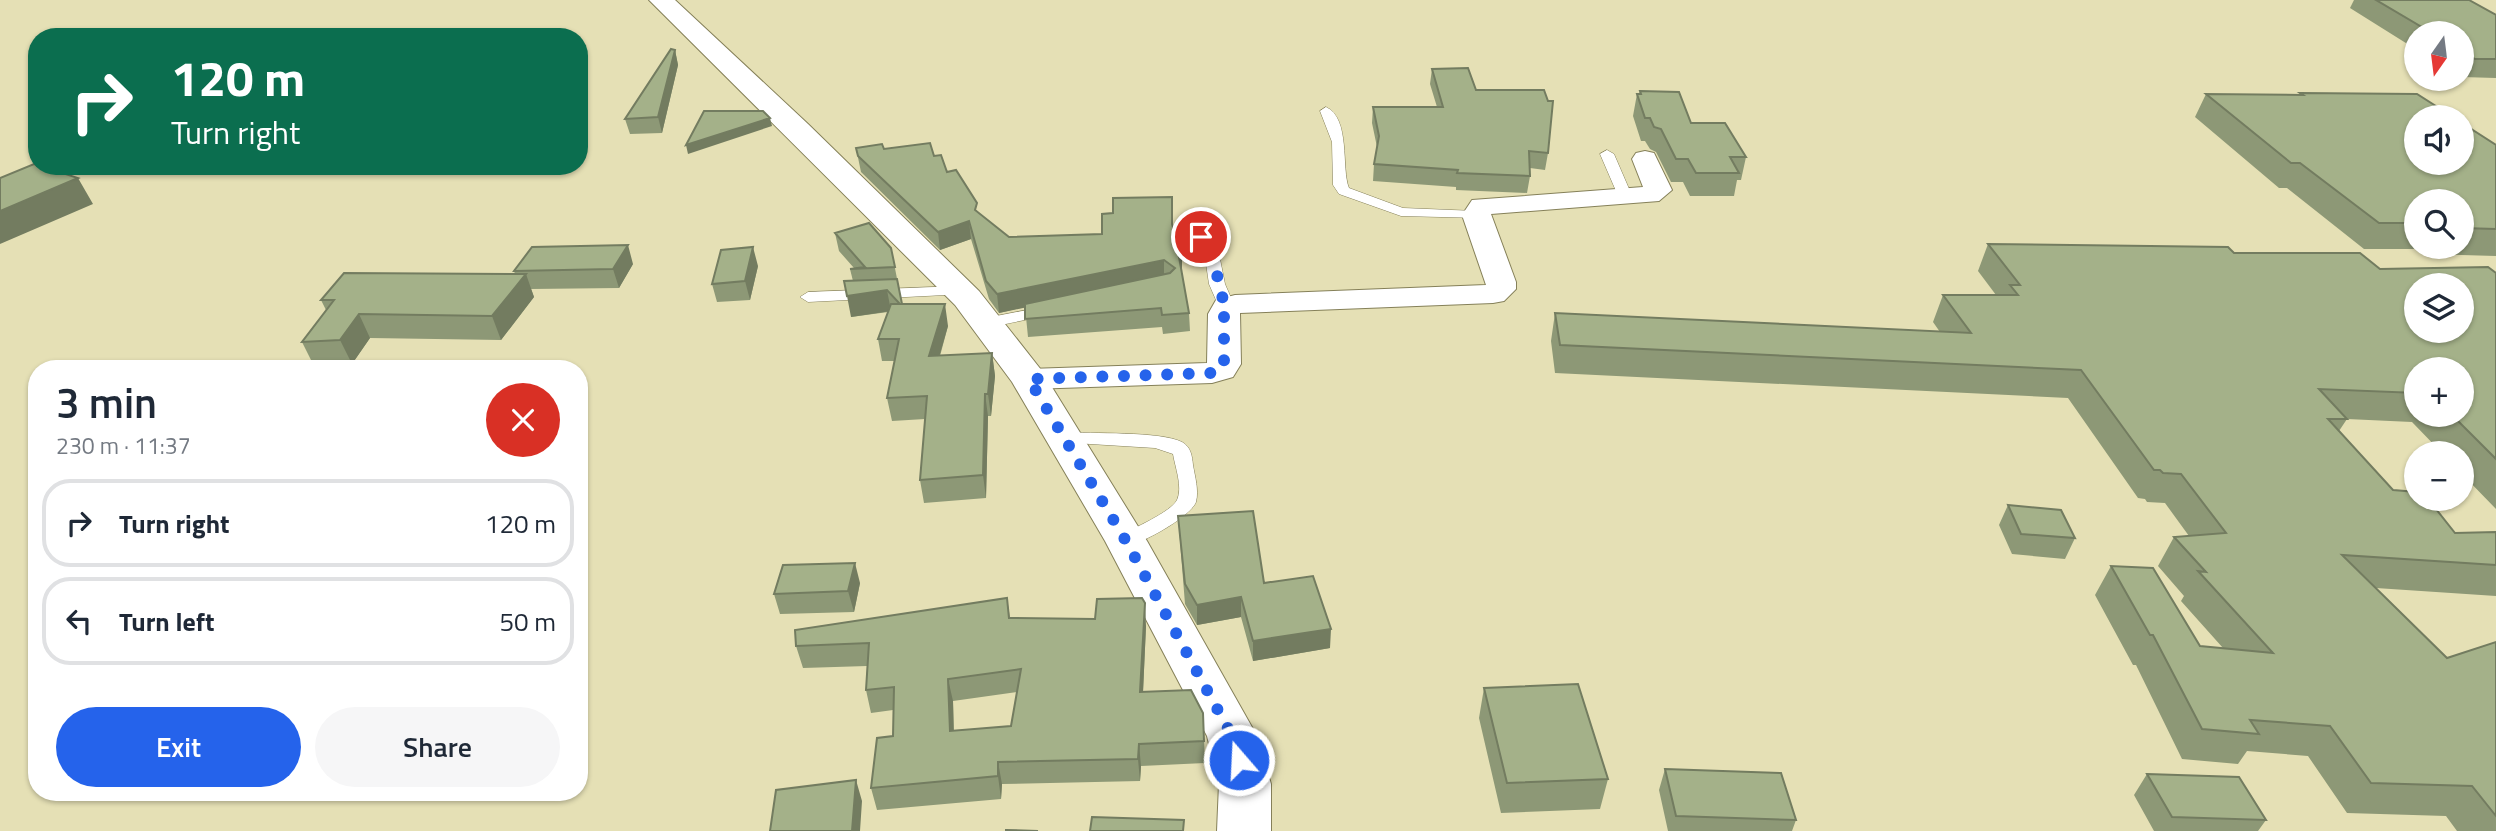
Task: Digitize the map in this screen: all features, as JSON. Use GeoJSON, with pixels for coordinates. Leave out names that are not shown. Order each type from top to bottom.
{"type":"FeatureCollection","features":[{"type":"Feature","properties":{"kind":"street"},"geometry":{"type":"LineString","coordinates":[[661,0],[798,130],[960,291],[1029,379],[1126,541],[1232,736],[1245,784],[1244,831]]}},
{"type":"Feature","properties":{"kind":"street"},"geometry":{"type":"LineString","coordinates":[[1029,379],[1212,373],[1221,370],[1224,364],[1224,314],[1227,307],[1235,304],[1493,295],[1501,289],[1501,282],[1476,215],[1482,206],[1649,195],[1658,190],[1645,159]]}},
{"type":"Feature","properties":{"kind":"lane"},"geometry":{"type":"LineString","coordinates":[[1326,111],[1339,142],[1340,185],[1345,191],[1401,212],[1476,215]]}},
{"type":"Feature","properties":{"kind":"lane"},"geometry":{"type":"LineString","coordinates":[[1607,155],[1626,198]]}},
{"type":"Feature","properties":{"kind":"lane"},"geometry":{"type":"LineString","coordinates":[[1190,226],[1211,249],[1217,284],[1227,307]]}},
{"type":"Feature","properties":{"kind":"lane"},"geometry":{"type":"LineString","coordinates":[[808,297],[960,291]]}},
{"type":"Feature","properties":{"kind":"lane"},"geometry":{"type":"LineString","coordinates":[[986,323],[1069,307]]}},
{"type":"Feature","properties":{"kind":"lane"},"geometry":{"type":"LineString","coordinates":[[1065,438],[1155,442],[1175,446],[1182,452],[1188,489],[1186,502],[1174,514],[1126,541]]}},
{"type":"Feature","properties":{"kind":"building"},"geometry":{"type":"Polygon","coordinates":[[[2376,0],[2469,0],[2496,15],[2496,59],[2474,58],[2474,21],[2412,21],[2376,0]]]}},
{"type":"Feature","properties":{"kind":"building"},"geometry":{"type":"Polygon","coordinates":[[[671,49],[675,50],[658,117],[625,119],[671,49]]]}},
{"type":"Feature","properties":{"kind":"building"},"geometry":{"type":"Polygon","coordinates":[[[1468,68],[1476,90],[1544,90],[1548,101],[1553,101],[1548,153],[1529,151],[1530,176],[1457,173],[1458,170],[1374,164],[1379,136],[1373,107],[1443,107],[1432,69],[1468,68]]]}},
{"type":"Feature","properties":{"kind":"building"},"geometry":{"type":"Polygon","coordinates":[[[1640,91],[1679,92],[1691,123],[1725,123],[1746,157],[1730,157],[1739,173],[1696,173],[1688,159],[1676,159],[1661,129],[1654,127],[1650,118],[1645,118],[1637,94],[1641,94],[1640,91]]]}},
{"type":"Feature","properties":{"kind":"building"},"geometry":{"type":"Polygon","coordinates":[[[2300,93],[2417,94],[2434,105],[2404,105],[2404,175],[2474,175],[2474,131],[2496,145],[2496,229],[2474,228],[2474,189],[2404,189],[2404,223],[2379,223],[2300,163],[2291,163],[2206,94],[2303,95],[2300,93]]]}},
{"type":"Feature","properties":{"kind":"building"},"geometry":{"type":"Polygon","coordinates":[[[704,111],[763,111],[770,118],[686,145],[704,111]]]}},
{"type":"Feature","properties":{"kind":"building"},"geometry":{"type":"Polygon","coordinates":[[[930,143],[934,156],[941,155],[947,172],[956,170],[977,203],[975,210],[1009,237],[1102,234],[1102,214],[1113,213],[1113,198],[1172,197],[1172,224],[1182,257],[1179,257],[1189,313],[1162,315],[1161,308],[1025,319],[1025,304],[1170,273],[1175,268],[1164,260],[997,294],[986,281],[969,221],[938,232],[858,156],[856,148],[882,144],[884,149],[930,143]]]}},
{"type":"Feature","properties":{"kind":"building"},"geometry":{"type":"Polygon","coordinates":[[[28,166],[28,175],[69,175],[78,178],[0,211],[0,178],[28,166]]]}},
{"type":"Feature","properties":{"kind":"building"},"geometry":{"type":"Polygon","coordinates":[[[869,223],[891,248],[895,267],[850,269],[865,267],[835,233],[869,223]]]}},
{"type":"Feature","properties":{"kind":"building"},"geometry":{"type":"Polygon","coordinates":[[[1988,244],[2228,247],[2234,253],[2360,253],[2380,269],[2488,267],[2496,273],[2496,459],[2464,427],[2474,427],[2474,357],[2404,357],[2404,392],[2319,389],[2347,419],[2328,419],[2393,490],[2404,491],[2404,511],[2438,511],[2455,533],[2496,532],[2496,565],[2342,555],[2447,658],[2496,642],[2496,816],[2472,786],[2371,783],[2330,726],[2250,720],[2259,734],[2202,729],[2153,635],[2150,635],[2111,566],[2153,568],[2200,646],[2273,653],[2198,571],[2206,572],[2174,537],[2226,533],[2181,474],[2154,470],[2081,370],[1560,345],[1555,313],[1971,333],[1943,295],[2018,295],[2010,285],[2020,285],[1988,244]]]}},
{"type":"Feature","properties":{"kind":"building"},"geometry":{"type":"Polygon","coordinates":[[[628,245],[613,269],[514,271],[532,247],[628,245]]]}},
{"type":"Feature","properties":{"kind":"building"},"geometry":{"type":"Polygon","coordinates":[[[753,247],[745,281],[712,284],[721,250],[753,247]]]}},
{"type":"Feature","properties":{"kind":"building"},"geometry":{"type":"Polygon","coordinates":[[[344,273],[526,274],[492,316],[359,314],[340,340],[302,342],[334,300],[321,300],[344,273]]]}},
{"type":"Feature","properties":{"kind":"building"},"geometry":{"type":"Polygon","coordinates":[[[897,279],[902,304],[945,304],[929,356],[992,353],[988,394],[985,394],[983,475],[920,480],[927,396],[887,398],[899,339],[878,339],[891,304],[900,304],[887,290],[847,296],[844,281],[897,279]]]}},
{"type":"Feature","properties":{"kind":"building"},"geometry":{"type":"Polygon","coordinates":[[[2008,505],[2061,510],[2075,538],[2021,534],[2008,505]]]}},
{"type":"Feature","properties":{"kind":"building"},"geometry":{"type":"Polygon","coordinates":[[[1253,511],[1264,583],[1313,576],[1331,629],[1253,641],[1241,597],[1197,605],[1185,584],[1178,516],[1253,511]]]}},
{"type":"Feature","properties":{"kind":"building"},"geometry":{"type":"Polygon","coordinates":[[[855,563],[848,591],[774,594],[783,565],[855,563]]]}},
{"type":"Feature","properties":{"kind":"building"},"geometry":{"type":"Polygon","coordinates":[[[1007,598],[1009,618],[1095,619],[1097,599],[1142,598],[1145,603],[1140,692],[1191,690],[1203,713],[1204,741],[1139,744],[1138,759],[998,762],[998,776],[871,788],[877,738],[893,736],[894,687],[866,690],[869,643],[796,646],[795,630],[1007,598]],[[1021,669],[948,679],[950,731],[1011,726],[1021,669]]]}},
{"type":"Feature","properties":{"kind":"building"},"geometry":{"type":"Polygon","coordinates":[[[1578,684],[1608,779],[1507,783],[1484,688],[1578,684]]]}},
{"type":"Feature","properties":{"kind":"building"},"geometry":{"type":"Polygon","coordinates":[[[1665,769],[1781,773],[1796,820],[1676,816],[1665,769]]]}},
{"type":"Feature","properties":{"kind":"building"},"geometry":{"type":"Polygon","coordinates":[[[2147,774],[2239,777],[2266,820],[2172,817],[2147,774]]]}},
{"type":"Feature","properties":{"kind":"building"},"geometry":{"type":"Polygon","coordinates":[[[856,780],[852,831],[770,831],[776,790],[856,780]]]}},
{"type":"Feature","properties":{"kind":"building"},"geometry":{"type":"Polygon","coordinates":[[[1092,817],[1184,820],[1183,831],[1090,831],[1092,817]]]}},
{"type":"Feature","properties":{"kind":"route"},"geometry":{"type":"LineString","coordinates":[[1201,237],[1211,249],[1217,284],[1227,307],[1224,314],[1224,364],[1221,370],[1212,373],[1029,379],[1129,548],[1232,736],[1239,760]]}}]}
